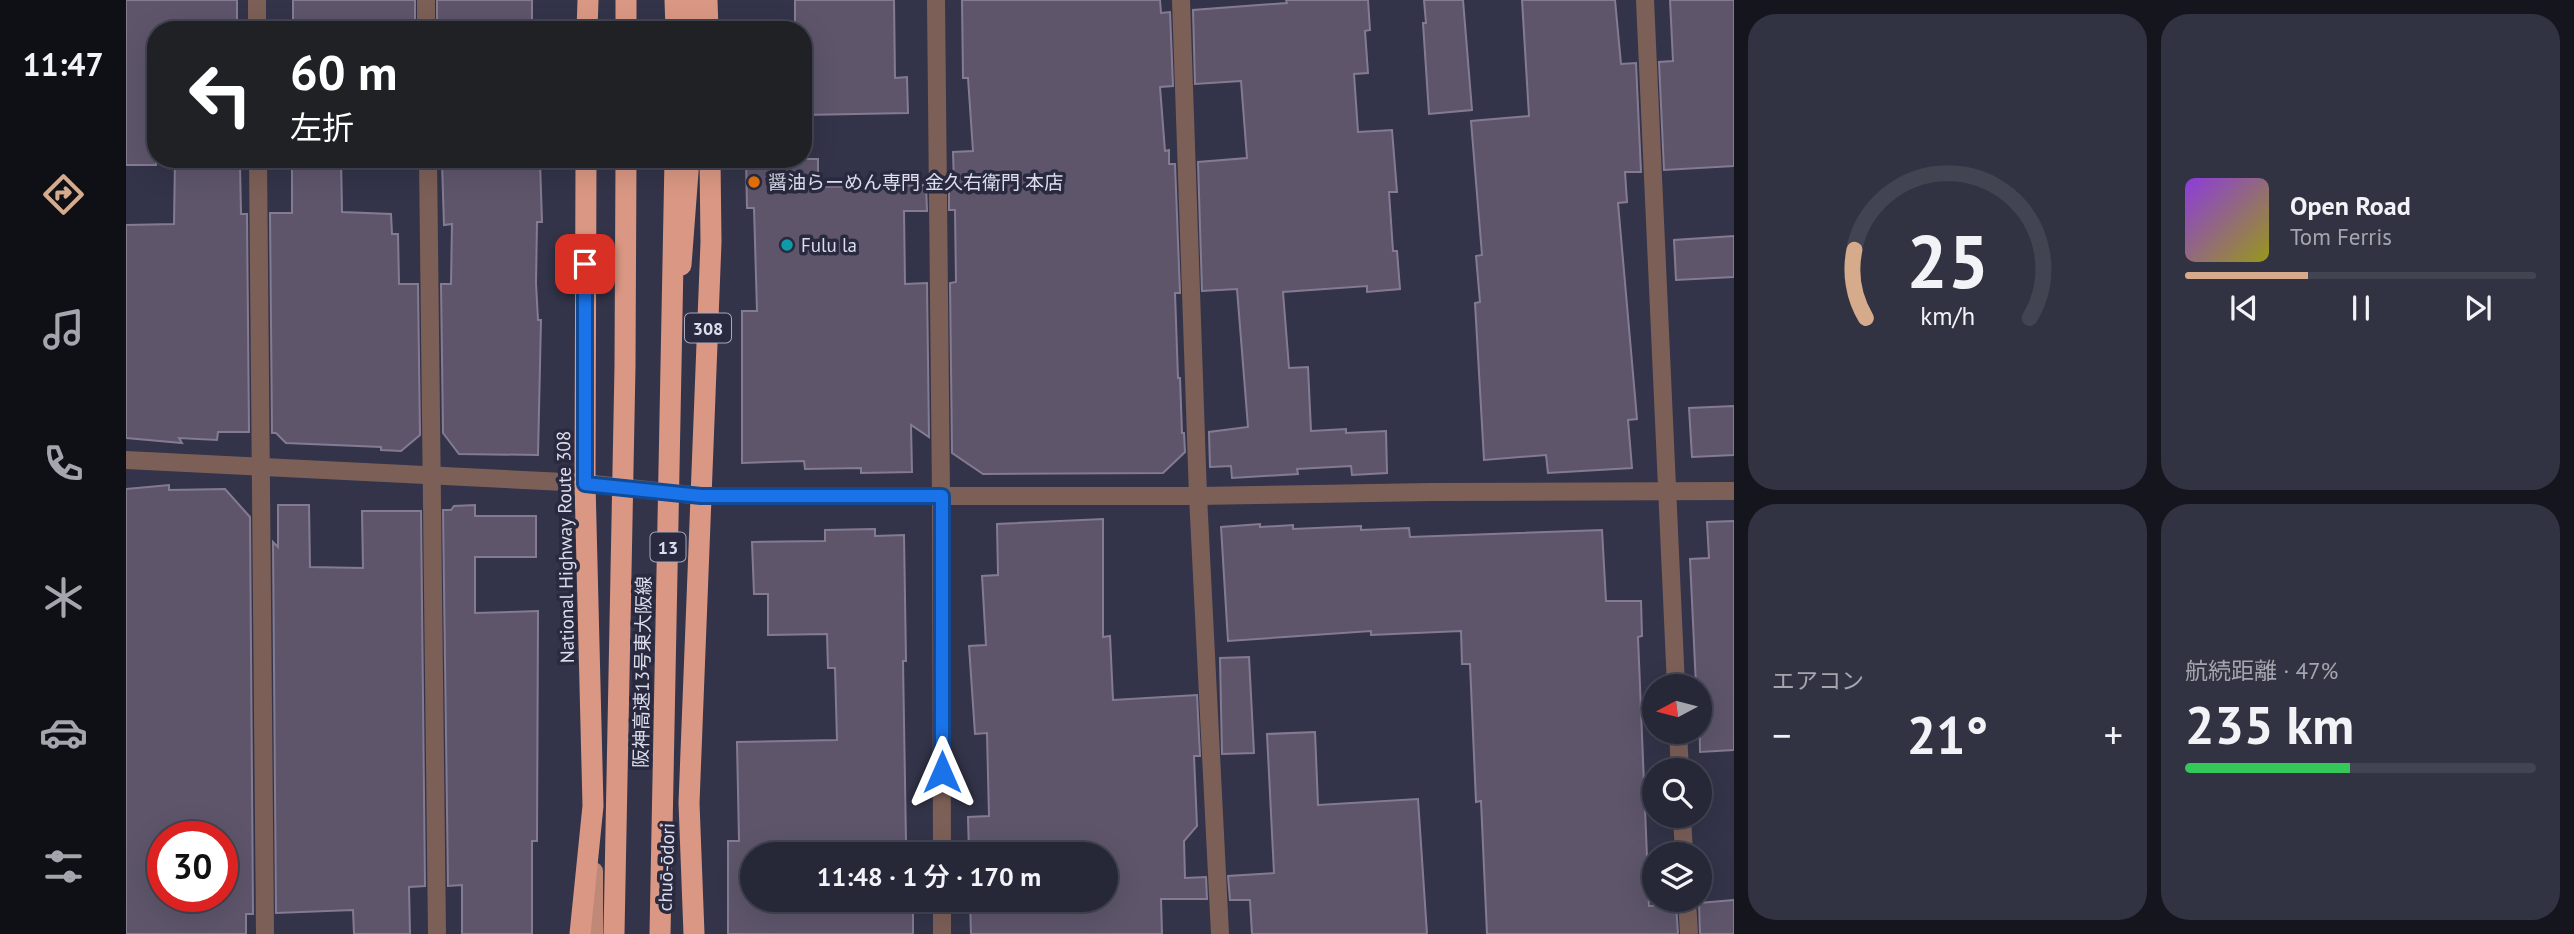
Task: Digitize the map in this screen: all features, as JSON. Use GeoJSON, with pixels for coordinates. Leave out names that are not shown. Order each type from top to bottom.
{"type":"FeatureCollection","features":[{"type":"Feature","properties":{"kind":"highway"},"geometry":{"type":"LineString","coordinates":[[587,0],[587,21]]}},
{"type":"Feature","properties":{"kind":"highway"},"geometry":{"type":"LineString","coordinates":[[626,0],[626,21]]}},
{"type":"Feature","properties":{"kind":"highway"},"geometry":{"type":"LineString","coordinates":[[676,0],[676,21]]}},
{"type":"Feature","properties":{"kind":"highway"},"geometry":{"type":"LineString","coordinates":[[692,0],[692,21]]}},
{"type":"Feature","properties":{"kind":"highway"},"geometry":{"type":"LineString","coordinates":[[707,0],[708,21]]}},
{"type":"Feature","properties":{"kind":"highway","name":"National Highway Route 308"},"geometry":{"type":"LineString","coordinates":[[580,934],[593,806],[585,484],[586,168]]}},
{"type":"Feature","properties":{"kind":"highway","name":"阪神高速13号東大阪線"},"geometry":{"type":"LineString","coordinates":[[614,934],[625,366],[626,168]]}},
{"type":"Feature","properties":{"kind":"highway","name":"阪神高速13号東大阪線"},"geometry":{"type":"LineString","coordinates":[[660,934],[676,168]]}},
{"type":"Feature","properties":{"kind":"highway"},"geometry":{"type":"LineString","coordinates":[[671,365],[689,168]]}},
{"type":"Feature","properties":{"kind":"highway","name":"308"},"geometry":{"type":"LineString","coordinates":[[694,934],[689,803],[711,242],[710,168]]}},
{"type":"Feature","properties":{"kind":"main road","name":"chuō-ōdori"},"geometry":{"type":"LineString","coordinates":[[684,934],[689,803]]}},
{"type":"Feature","properties":{"kind":"main road"},"geometry":{"type":"LineString","coordinates":[[593,806],[594,934]]}},
{"type":"Feature","properties":{"kind":"street"},"geometry":{"type":"LineString","coordinates":[[257,0],[257,21]]}},
{"type":"Feature","properties":{"kind":"street"},"geometry":{"type":"LineString","coordinates":[[426,0],[426,21]]}},
{"type":"Feature","properties":{"kind":"street"},"geometry":{"type":"LineString","coordinates":[[936,0],[942,496],[942,842]]}},
{"type":"Feature","properties":{"kind":"street"},"geometry":{"type":"LineString","coordinates":[[1181,0],[1198,496],[1220,934]]}},
{"type":"Feature","properties":{"kind":"street"},"geometry":{"type":"LineString","coordinates":[[1645,0],[1675,674]]}},
{"type":"Feature","properties":{"kind":"street"},"geometry":{"type":"LineString","coordinates":[[258,168],[265,934]]}},
{"type":"Feature","properties":{"kind":"street"},"geometry":{"type":"LineString","coordinates":[[428,168],[437,934]]}},
{"type":"Feature","properties":{"kind":"street"},"geometry":{"type":"LineString","coordinates":[[126,460],[585,484],[701,496],[1198,496],[1734,491]]}},
{"type":"Feature","properties":{"kind":"street"},"geometry":{"type":"LineString","coordinates":[[942,912],[942,934]]}},
{"type":"Feature","properties":{"kind":"street"},"geometry":{"type":"LineString","coordinates":[[1688,912],[1689,934]]}},
{"type":"Feature","properties":{"kind":"building"},"geometry":{"type":"Polygon","coordinates":[[[126,0],[237,0],[237,21],[147,21],[147,165],[126,165],[126,0]]]}},
{"type":"Feature","properties":{"kind":"building"},"geometry":{"type":"Polygon","coordinates":[[[293,0],[415,0],[415,21],[293,21],[293,0]]]}},
{"type":"Feature","properties":{"kind":"building"},"geometry":{"type":"Polygon","coordinates":[[[437,0],[532,0],[532,21],[437,21],[437,0]]]}},
{"type":"Feature","properties":{"kind":"building"},"geometry":{"type":"Polygon","coordinates":[[[795,0],[894,0],[895,78],[907,77],[908,113],[812,115],[812,21],[795,21],[795,0]]]}},
{"type":"Feature","properties":{"kind":"building"},"geometry":{"type":"Polygon","coordinates":[[[962,0],[1160,0],[1161,13],[1170,12],[1173,86],[1160,87],[1165,151],[1169,150],[1169,164],[1175,164],[1180,293],[1175,293],[1178,378],[1185,452],[1163,473],[983,474],[952,453],[950,283],[956,282],[955,210],[949,210],[949,184],[954,184],[953,152],[973,151],[968,78],[963,78],[962,0]]]}},
{"type":"Feature","properties":{"kind":"building"},"geometry":{"type":"Polygon","coordinates":[[[1286,0],[1368,0],[1370,30],[1365,31],[1368,73],[1354,74],[1358,132],[1392,130],[1397,192],[1389,192],[1393,251],[1397,251],[1400,289],[1367,292],[1367,286],[1283,292],[1289,368],[1308,367],[1311,431],[1386,431],[1387,473],[1352,475],[1351,466],[1297,469],[1298,474],[1232,478],[1231,466],[1210,467],[1209,432],[1248,427],[1237,289],[1202,291],[1198,162],[1247,158],[1241,81],[1195,84],[1193,10],[1287,3],[1286,0]]]}},
{"type":"Feature","properties":{"kind":"building"},"geometry":{"type":"Polygon","coordinates":[[[1424,0],[1463,0],[1472,110],[1429,114],[1424,0]]]}},
{"type":"Feature","properties":{"kind":"building"},"geometry":{"type":"Polygon","coordinates":[[[1522,0],[1615,0],[1621,64],[1636,63],[1641,172],[1625,172],[1627,202],[1618,203],[1637,419],[1628,420],[1632,468],[1548,473],[1546,455],[1484,460],[1475,303],[1480,302],[1476,256],[1482,255],[1471,121],[1529,116],[1522,0]]]}},
{"type":"Feature","properties":{"kind":"building"},"geometry":{"type":"Polygon","coordinates":[[[1670,0],[1734,0],[1734,166],[1664,170],[1659,62],[1673,61],[1670,0]]]}},
{"type":"Feature","properties":{"kind":"building"},"geometry":{"type":"Polygon","coordinates":[[[812,159],[818,159],[818,187],[926,185],[927,211],[904,211],[905,284],[927,283],[929,437],[911,425],[912,472],[861,473],[861,468],[805,469],[804,461],[742,463],[742,311],[757,311],[754,208],[747,208],[746,168],[812,168],[812,159]]]}},
{"type":"Feature","properties":{"kind":"building"},"geometry":{"type":"Polygon","coordinates":[[[175,168],[240,168],[241,214],[247,214],[249,432],[218,432],[217,440],[179,438],[182,443],[126,438],[126,225],[174,224],[175,168]]]}},
{"type":"Feature","properties":{"kind":"building"},"geometry":{"type":"Polygon","coordinates":[[[292,168],[341,168],[342,212],[391,214],[392,234],[398,234],[399,284],[418,284],[420,435],[401,451],[381,450],[381,447],[286,443],[276,433],[272,433],[270,213],[292,213],[292,168]]]}},
{"type":"Feature","properties":{"kind":"building"},"geometry":{"type":"Polygon","coordinates":[[[442,168],[540,168],[542,222],[537,222],[536,283],[538,320],[541,320],[538,455],[459,454],[443,433],[441,284],[451,284],[452,224],[444,225],[442,168]]]}},
{"type":"Feature","properties":{"kind":"building"},"geometry":{"type":"Polygon","coordinates":[[[1734,236],[1734,277],[1676,280],[1674,240],[1734,236]]]}},
{"type":"Feature","properties":{"kind":"building"},"geometry":{"type":"Polygon","coordinates":[[[1734,406],[1734,455],[1692,457],[1689,408],[1734,406]]]}},
{"type":"Feature","properties":{"kind":"building"},"geometry":{"type":"Polygon","coordinates":[[[169,485],[169,490],[225,489],[250,517],[253,914],[246,914],[246,934],[126,934],[126,489],[169,485]]]}},
{"type":"Feature","properties":{"kind":"building"},"geometry":{"type":"Polygon","coordinates":[[[278,505],[309,505],[310,567],[363,568],[362,511],[421,511],[425,886],[409,887],[410,934],[354,934],[353,910],[276,913],[273,542],[278,547],[278,505]]]}},
{"type":"Feature","properties":{"kind":"building"},"geometry":{"type":"Polygon","coordinates":[[[475,505],[475,516],[536,516],[536,557],[475,557],[475,613],[538,611],[537,841],[532,841],[532,934],[462,934],[462,885],[448,886],[443,510],[451,510],[454,506],[475,505]]]}},
{"type":"Feature","properties":{"kind":"building"},"geometry":{"type":"Polygon","coordinates":[[[1103,519],[1103,637],[1110,636],[1113,700],[1197,695],[1200,756],[1194,756],[1197,826],[1184,841],[1185,878],[1206,877],[1207,899],[1161,899],[1162,934],[971,934],[970,912],[1118,912],[1118,842],[969,842],[968,817],[989,816],[987,733],[975,734],[969,646],[986,645],[982,576],[998,575],[997,524],[1103,519]]]}},
{"type":"Feature","properties":{"kind":"building"},"geometry":{"type":"Polygon","coordinates":[[[1734,521],[1734,750],[1700,752],[1700,744],[1712,744],[1712,674],[1695,674],[1690,559],[1709,558],[1707,522],[1734,521]]]}},
{"type":"Feature","properties":{"kind":"building"},"geometry":{"type":"Polygon","coordinates":[[[1260,524],[1260,527],[1293,525],[1293,529],[1361,526],[1361,530],[1409,528],[1410,537],[1602,530],[1606,601],[1641,601],[1642,636],[1638,637],[1643,758],[1642,828],[1646,828],[1646,842],[1642,842],[1642,912],[1677,912],[1678,934],[1487,934],[1481,801],[1476,802],[1470,664],[1462,664],[1461,631],[1371,635],[1371,631],[1228,641],[1221,527],[1260,524]]]}},
{"type":"Feature","properties":{"kind":"building"},"geometry":{"type":"Polygon","coordinates":[[[875,529],[875,536],[904,535],[906,842],[740,842],[740,912],[913,912],[913,934],[728,934],[728,841],[739,841],[737,742],[837,740],[835,668],[828,668],[827,634],[768,635],[768,594],[754,594],[752,542],[825,541],[825,530],[875,529]]]}},
{"type":"Feature","properties":{"kind":"building"},"geometry":{"type":"Polygon","coordinates":[[[1249,657],[1254,753],[1222,754],[1220,658],[1249,657]]]}},
{"type":"Feature","properties":{"kind":"building"},"geometry":{"type":"Polygon","coordinates":[[[1315,732],[1318,805],[1418,799],[1427,934],[1252,934],[1250,900],[1230,900],[1228,876],[1274,873],[1267,734],[1315,732]]]}},
{"type":"Feature","properties":{"kind":"building"},"geometry":{"type":"Polygon","coordinates":[[[1734,900],[1734,934],[1700,934],[1699,912],[1712,912],[1712,902],[1734,900]]]}},
{"type":"Feature","properties":{"kind":"place","name":"醤油らーめん専門 金久右衛門 本店"},"geometry":{"type":"Point","coordinates":[754,182]}},
{"type":"Feature","properties":{"kind":"place","name":"Fulu la"},"geometry":{"type":"Point","coordinates":[787,245]}},
{"type":"Feature","properties":{"kind":"route"},"geometry":{"type":"LineString","coordinates":[[585,264],[585,484],[701,496],[942,496],[942,772]]}}]}
